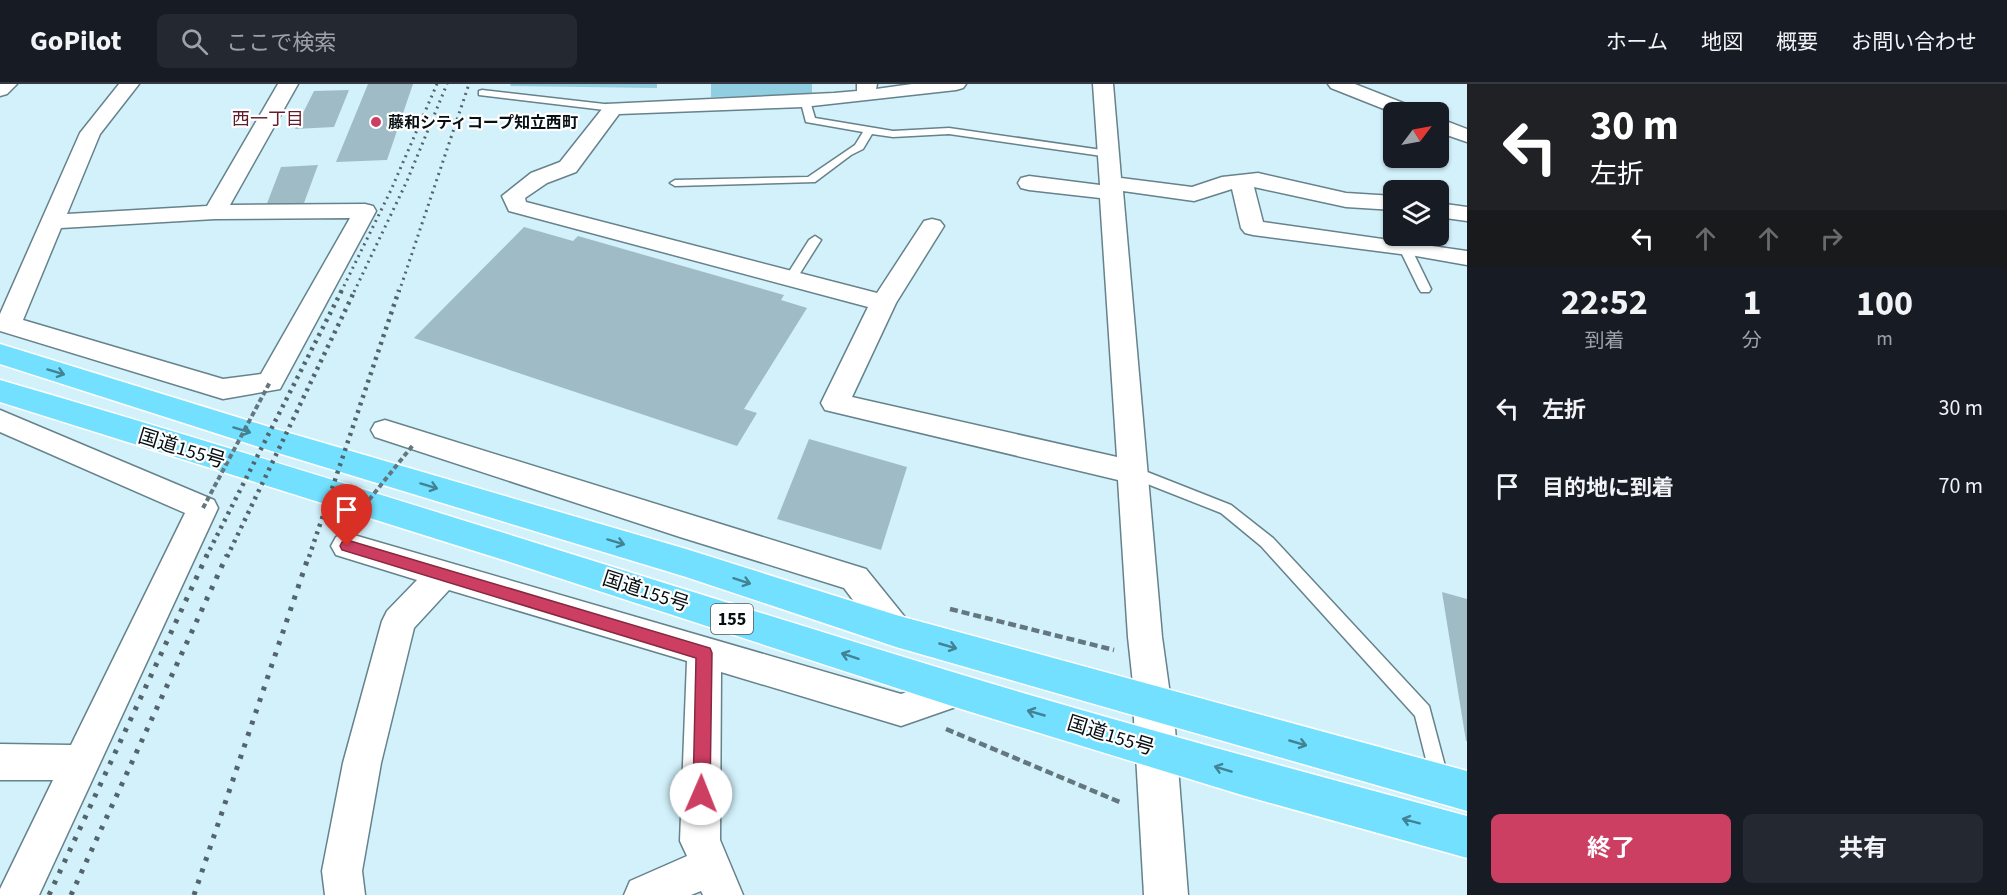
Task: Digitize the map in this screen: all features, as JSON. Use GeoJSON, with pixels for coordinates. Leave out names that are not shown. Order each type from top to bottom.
{"type":"FeatureCollection","features":[{"type":"Feature","properties":{"kind":"highway","name":"国道155号"},"geometry":{"type":"LineString","coordinates":[[0,354],[276,441],[686,563],[896,631],[1454,787]]}},
{"type":"Feature","properties":{"kind":"highway","name":"国道155号"},"geometry":{"type":"LineString","coordinates":[[0,391],[513,549],[958,691],[1242,775],[1467,837]]}},
{"type":"Feature","properties":{"kind":"street"},"geometry":{"type":"LineString","coordinates":[[0,90],[7,84]]}},
{"type":"Feature","properties":{"kind":"street"},"geometry":{"type":"LineString","coordinates":[[51,222],[215,212],[365,211],[270,382],[223,389],[4,323],[90,133],[129,84]]}},
{"type":"Feature","properties":{"kind":"street"},"geometry":{"type":"LineString","coordinates":[[215,212],[288,84]]}},
{"type":"Feature","properties":{"kind":"street"},"geometry":{"type":"LineString","coordinates":[[883,303],[518,206],[513,196],[539,178],[568,167],[613,108],[727,103],[806,103],[866,90],[956,84]]}},
{"type":"Feature","properties":{"kind":"street"},"geometry":{"type":"LineString","coordinates":[[1103,84],[1145,637],[1153,702],[1166,895]]}},
{"type":"Feature","properties":{"kind":"street"},"geometry":{"type":"LineString","coordinates":[[1338,84],[1384,102]]}},
{"type":"Feature","properties":{"kind":"street"},"geometry":{"type":"LineString","coordinates":[[1449,129],[1467,136]]}},
{"type":"Feature","properties":{"kind":"street"},"geometry":{"type":"LineString","coordinates":[[1029,183],[1194,194],[1222,184],[1258,180],[1346,200],[1383,203]]}},
{"type":"Feature","properties":{"kind":"street"},"geometry":{"type":"LineString","coordinates":[[1241,181],[1253,228],[1383,241]]}},
{"type":"Feature","properties":{"kind":"street"},"geometry":{"type":"LineString","coordinates":[[1449,212],[1467,214]]}},
{"type":"Feature","properties":{"kind":"street"},"geometry":{"type":"LineString","coordinates":[[932,226],[883,303],[835,403],[1132,472]]}},
{"type":"Feature","properties":{"kind":"street"},"geometry":{"type":"LineString","coordinates":[[1418,246],[1467,258]]}},
{"type":"Feature","properties":{"kind":"street"},"geometry":{"type":"LineString","coordinates":[[0,420],[204,508],[18,895]]}},
{"type":"Feature","properties":{"kind":"street"},"geometry":{"type":"LineString","coordinates":[[385,430],[680,525],[855,578],[896,631]]}},
{"type":"Feature","properties":{"kind":"street"},"geometry":{"type":"LineString","coordinates":[[346,539],[443,575],[901,710],[958,691]]}},
{"type":"Feature","properties":{"kind":"street"},"geometry":{"type":"LineString","coordinates":[[345,895],[342,871],[362,763],[399,621],[443,575]]}},
{"type":"Feature","properties":{"kind":"street"},"geometry":{"type":"LineString","coordinates":[[644,895],[717,881],[700,841],[704,653]]}},
{"type":"Feature","properties":{"kind":"street"},"geometry":{"type":"LineString","coordinates":[[0,762],[81,762]]}},
{"type":"Feature","properties":{"kind":"lane"},"geometry":{"type":"LineString","coordinates":[[482,93],[613,108]]}},
{"type":"Feature","properties":{"kind":"lane"},"geometry":{"type":"LineString","coordinates":[[806,103],[810,120],[869,130],[893,134],[949,131],[1109,154]]}},
{"type":"Feature","properties":{"kind":"lane"},"geometry":{"type":"LineString","coordinates":[[675,183],[811,180],[847,153],[859,147],[869,130]]}},
{"type":"Feature","properties":{"kind":"lane"},"geometry":{"type":"LineString","coordinates":[[791,278],[815,240]]}},
{"type":"Feature","properties":{"kind":"lane"},"geometry":{"type":"LineString","coordinates":[[1411,246],[1425,289]]}},
{"type":"Feature","properties":{"kind":"lane"},"geometry":{"type":"LineString","coordinates":[[1132,472],[1226,509],[1268,542],[1423,712],[1454,787]]}},
{"type":"Feature","properties":{"kind":"path"},"geometry":{"type":"LineString","coordinates":[[204,508],[270,382]]}},
{"type":"Feature","properties":{"kind":"path"},"geometry":{"type":"LineString","coordinates":[[346,539],[413,445]]}},
{"type":"Feature","properties":{"kind":"shaded area"},"geometry":{"type":"Polygon","coordinates":[[[511,84],[657,84],[657,88],[510,86],[511,84]]]}},
{"type":"Feature","properties":{"kind":"shaded area"},"geometry":{"type":"Polygon","coordinates":[[[711,84],[812,84],[812,96],[711,97],[711,84]]]}},
{"type":"Feature","properties":{"kind":"building","name":"藤和シティコープ知立西町"},"geometry":{"type":"Polygon","coordinates":[[[368,84],[413,84],[387,160],[336,162],[368,84]]]}},
{"type":"Feature","properties":{"kind":"building"},"geometry":{"type":"Polygon","coordinates":[[[349,90],[334,127],[295,129],[314,91],[349,90]]]}},
{"type":"Feature","properties":{"kind":"building"},"geometry":{"type":"Polygon","coordinates":[[[318,165],[304,203],[266,206],[281,167],[318,165]]]}},
{"type":"Feature","properties":{"kind":"building"},"geometry":{"type":"Polygon","coordinates":[[[524,227],[573,241],[578,236],[784,295],[781,300],[807,308],[744,409],[757,413],[737,446],[414,338],[524,227]]]}},
{"type":"Feature","properties":{"kind":"building"},"geometry":{"type":"Polygon","coordinates":[[[809,439],[907,467],[881,550],[777,519],[809,439]]]}},
{"type":"Feature","properties":{"kind":"building"},"geometry":{"type":"Polygon","coordinates":[[[1442,592],[1467,599],[1467,741],[1466,741],[1442,592]]]}},
{"type":"Feature","properties":{"kind":"railway"},"geometry":{"type":"LineString","coordinates":[[341,291],[391,190],[437,84]]}},
{"type":"Feature","properties":{"kind":"railway"},"geometry":{"type":"LineString","coordinates":[[354,292],[407,181],[447,84]]}},
{"type":"Feature","properties":{"kind":"railway"},"geometry":{"type":"LineString","coordinates":[[399,292],[469,84]]}},
{"type":"Feature","properties":{"kind":"railway"},"geometry":{"type":"LineString","coordinates":[[227,557],[355,290]]}},
{"type":"Feature","properties":{"kind":"railway"},"geometry":{"type":"LineString","coordinates":[[309,557],[399,290]]}},
{"type":"Feature","properties":{"kind":"railway"},"geometry":{"type":"LineString","coordinates":[[207,555],[341,291]]}},
{"type":"Feature","properties":{"kind":"railway"},"geometry":{"type":"LineString","coordinates":[[49,895],[207,555]]}},
{"type":"Feature","properties":{"kind":"railway"},"geometry":{"type":"LineString","coordinates":[[71,895],[227,555]]}},
{"type":"Feature","properties":{"kind":"railway"},"geometry":{"type":"LineString","coordinates":[[194,895],[309,555]]}},
{"type":"Feature","properties":{"kind":"place","name":"藤和シティコープ知立西町"},"geometry":{"type":"Point","coordinates":[376,122]}},
{"type":"Feature","properties":{"kind":"district","name":"西一丁目"},"geometry":{"type":"Point","coordinates":[268,119]}},
{"type":"Feature","properties":{"kind":"route"},"geometry":{"type":"LineString","coordinates":[[347,546],[704,653],[701,794]]}}]}
